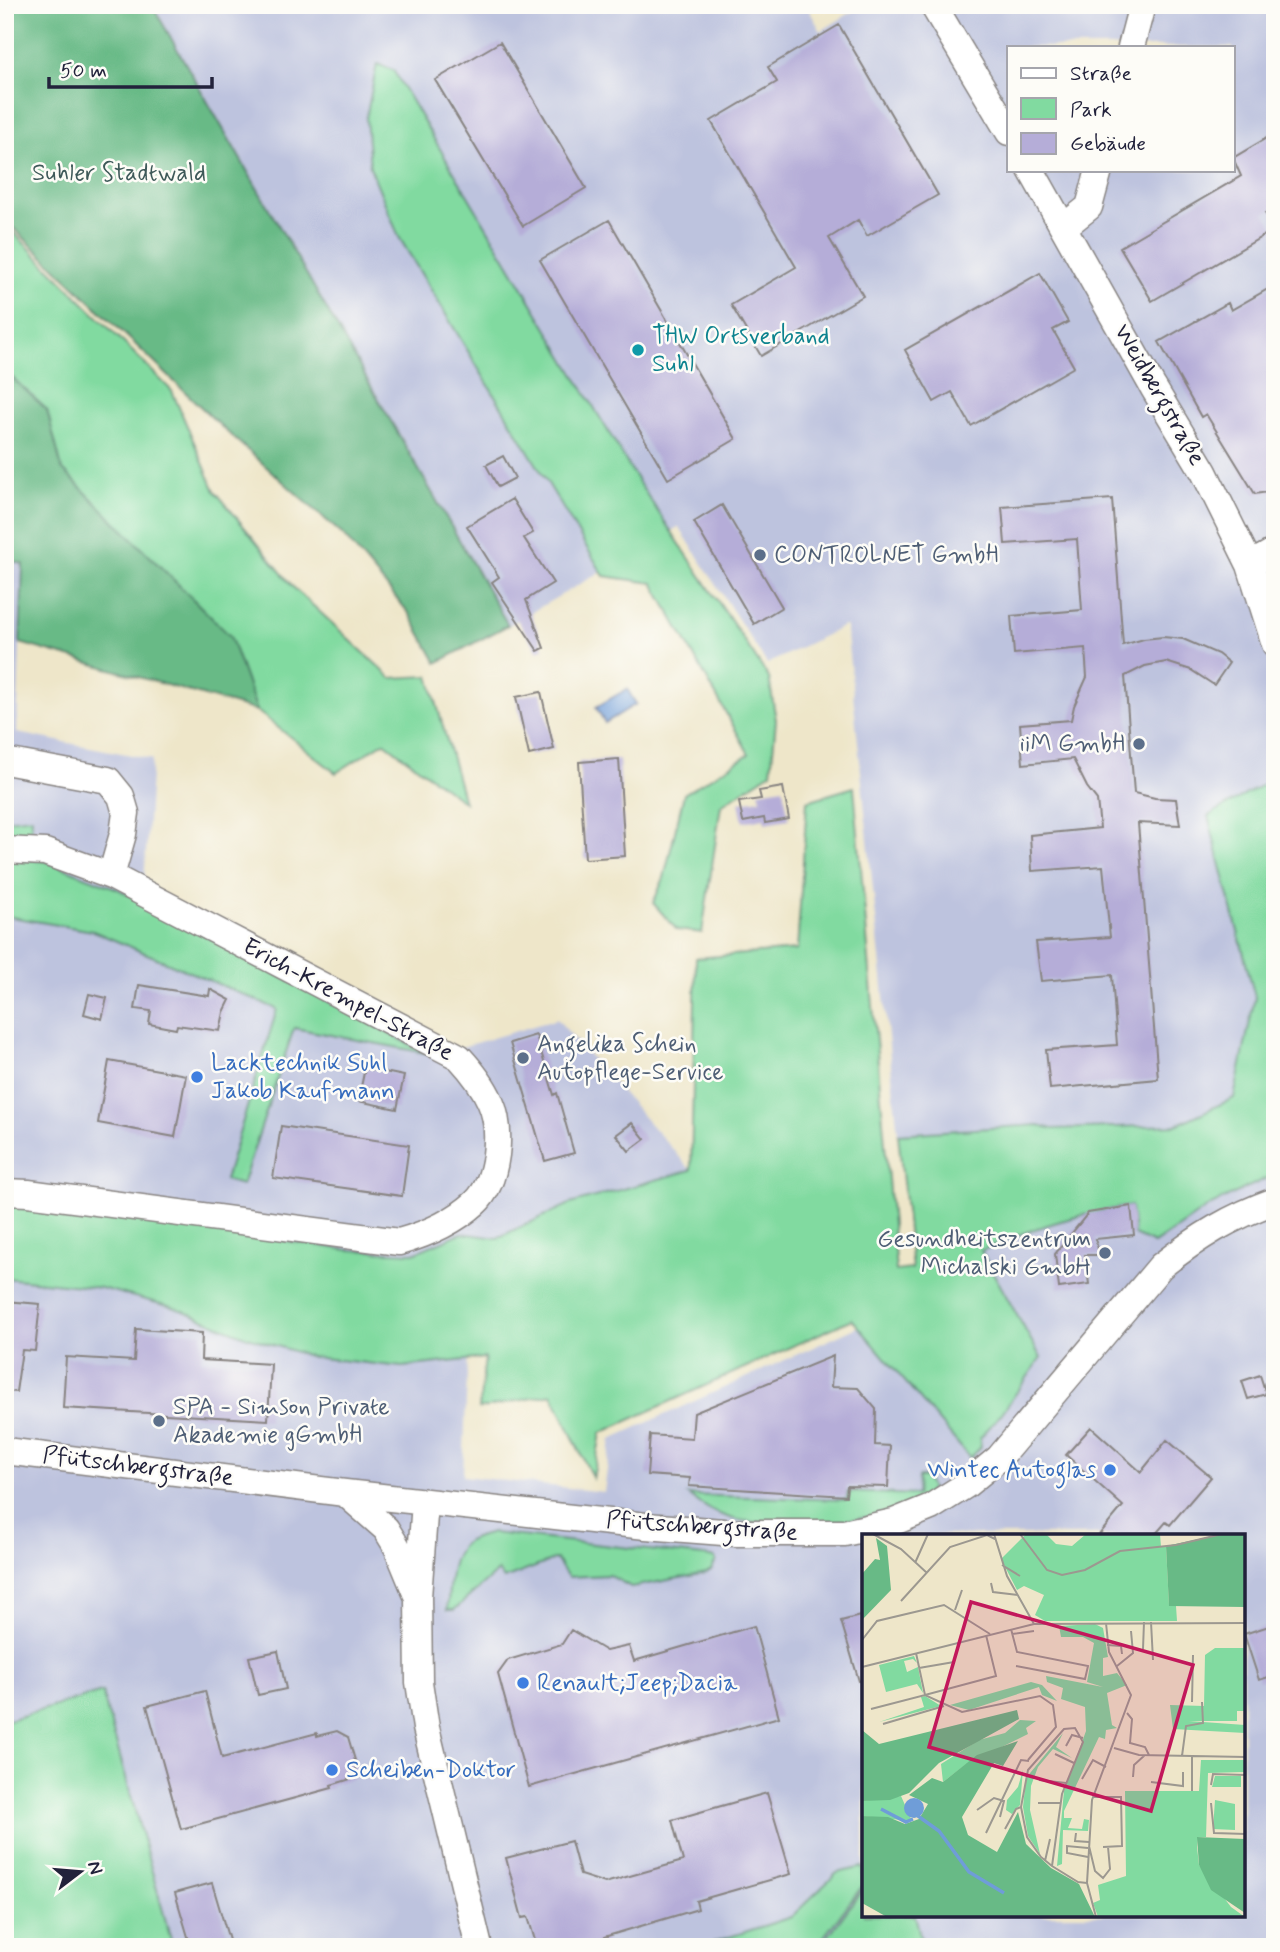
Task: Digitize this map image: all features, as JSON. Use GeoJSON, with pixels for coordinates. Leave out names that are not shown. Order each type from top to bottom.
{"type":"FeatureCollection","features":[{"type":"Feature","properties":{"kind":"street"},"geometry":{"type":"LineString","coordinates":[[933,5],[1007,129]]}},
{"type":"Feature","properties":{"kind":"street"},"geometry":{"type":"LineString","coordinates":[[1131,46],[1142,5]]}},
{"type":"Feature","properties":{"kind":"street","name":"Weidbergstraße"},"geometry":{"type":"LineString","coordinates":[[1032,172],[1204,472],[1250,565],[1275,644]]}},
{"type":"Feature","properties":{"kind":"street"},"geometry":{"type":"LineString","coordinates":[[1065,226],[1089,207],[1098,172]]}},
{"type":"Feature","properties":{"kind":"street"},"geometry":{"type":"LineString","coordinates":[[1250,565],[1275,551]]}},
{"type":"Feature","properties":{"kind":"street"},"geometry":{"type":"LineString","coordinates":[[5,761],[108,780],[121,796],[126,813],[111,876]]}},
{"type":"Feature","properties":{"kind":"street","name":"Erich-Krempel-Straße"},"geometry":{"type":"LineString","coordinates":[[5,850],[45,852],[111,876],[459,1057],[473,1073],[491,1102],[499,1141],[491,1176],[477,1202],[433,1232],[399,1242],[42,1194],[5,1192]]}},
{"type":"Feature","properties":{"kind":"street","name":"Pfütschbergstraße"},"geometry":{"type":"LineString","coordinates":[[5,1451],[345,1493],[646,1526],[736,1533],[844,1533],[894,1522],[931,1507],[966,1485],[999,1458],[1161,1266],[1191,1242],[1220,1224],[1275,1201]]}},
{"type":"Feature","properties":{"kind":"street"},"geometry":{"type":"LineString","coordinates":[[345,1493],[386,1529],[397,1547],[418,1597]]}},
{"type":"Feature","properties":{"kind":"street"},"geometry":{"type":"LineString","coordinates":[[425,1502],[418,1597],[419,1682],[426,1728],[479,1947]]}},
{"type":"Feature","properties":{"kind":"shaded area"},"geometry":{"type":"Polygon","coordinates":[[[153,5],[806,5],[821,31],[863,5],[1275,5],[1275,1947],[171,1947],[5,1725],[5,559],[23,564],[17,733],[152,759],[143,898],[438,1054],[557,1019],[691,1170],[570,1204],[472,1249],[463,1476],[604,1492],[611,1439],[915,1301],[846,625],[767,664],[679,527],[509,625],[153,5]]]}},
{"type":"Feature","properties":{"kind":"green space","name":"Suhler Stadtwald"},"geometry":{"type":"Polygon","coordinates":[[[5,5],[152,5],[508,625],[437,663],[409,613],[343,535],[226,431],[5,220],[5,5]]]}},
{"type":"Feature","properties":{"kind":"green space"},"geometry":{"type":"Polygon","coordinates":[[[377,64],[393,70],[639,483],[769,678],[776,720],[771,772],[721,805],[702,933],[677,930],[653,903],[664,878],[684,794],[749,754],[653,583],[604,576],[399,237],[370,167],[366,118],[377,64]]]}},
{"type":"Feature","properties":{"kind":"green space"},"geometry":{"type":"Polygon","coordinates":[[[5,224],[172,391],[215,491],[293,587],[391,678],[429,676],[464,802],[384,742],[336,773],[257,711],[230,636],[62,469],[47,410],[5,371],[5,224]]]}},
{"type":"Feature","properties":{"kind":"green space"},"geometry":{"type":"Polygon","coordinates":[[[5,371],[47,410],[62,469],[230,636],[257,711],[20,643],[23,564],[5,559],[5,371]]]}},
{"type":"Feature","properties":{"kind":"green space"},"geometry":{"type":"Polygon","coordinates":[[[1275,778],[1275,1174],[1211,1205],[1154,1244],[1134,1235],[1131,1206],[1054,1223],[981,1251],[1041,1358],[1002,1413],[980,1438],[981,1447],[970,1458],[852,1319],[601,1433],[593,1479],[552,1394],[479,1409],[485,1358],[402,1367],[312,1357],[245,1336],[176,1308],[101,1288],[5,1278],[5,1204],[43,1206],[349,1250],[414,1253],[461,1233],[497,1238],[570,1204],[691,1170],[696,958],[797,950],[807,801],[854,787],[896,1271],[912,1269],[898,1134],[1038,1125],[1053,1129],[1176,1125],[1234,1098],[1255,997],[1208,816],[1275,778]]]}},
{"type":"Feature","properties":{"kind":"green space"},"geometry":{"type":"Polygon","coordinates":[[[32,817],[31,837],[5,837],[5,820],[32,817]]]}},
{"type":"Feature","properties":{"kind":"green space"},"geometry":{"type":"Polygon","coordinates":[[[5,858],[46,861],[118,889],[426,1053],[294,1028],[242,1185],[225,1180],[277,1009],[93,931],[5,916],[5,858]]]}},
{"type":"Feature","properties":{"kind":"green space"},"geometry":{"type":"Polygon","coordinates":[[[918,1477],[925,1477],[931,1488],[919,1500],[897,1510],[838,1521],[774,1523],[730,1518],[688,1495],[847,1500],[848,1492],[917,1495],[918,1477]]]}},
{"type":"Feature","properties":{"kind":"green space"},"geometry":{"type":"Polygon","coordinates":[[[492,1533],[704,1556],[715,1558],[716,1561],[706,1573],[631,1587],[609,1575],[568,1577],[556,1559],[504,1579],[498,1571],[454,1610],[447,1610],[453,1565],[459,1549],[471,1539],[492,1533]]]}},
{"type":"Feature","properties":{"kind":"green space"},"geometry":{"type":"Polygon","coordinates":[[[102,1692],[173,1947],[5,1947],[5,1721],[102,1692]]]}},
{"type":"Feature","properties":{"kind":"green space"},"geometry":{"type":"Polygon","coordinates":[[[862,1867],[862,1886],[816,1947],[714,1947],[714,1942],[791,1917],[837,1873],[862,1867]]]}},
{"type":"Feature","properties":{"kind":"green space"},"geometry":{"type":"Polygon","coordinates":[[[862,1890],[862,1917],[916,1917],[923,1947],[820,1947],[862,1890]]]}},
{"type":"Feature","properties":{"kind":"water"},"geometry":{"type":"Polygon","coordinates":[[[627,689],[636,704],[605,723],[596,707],[627,689]]]}},
{"type":"Feature","properties":{"kind":"building"},"geometry":{"type":"Polygon","coordinates":[[[839,25],[938,195],[867,236],[858,220],[829,238],[863,296],[761,356],[731,305],[796,267],[711,121],[777,82],[768,67],[839,25]]]}},
{"type":"Feature","properties":{"kind":"building"},"geometry":{"type":"Polygon","coordinates":[[[500,42],[586,188],[523,226],[435,80],[500,42]]]}},
{"type":"Feature","properties":{"kind":"building"},"geometry":{"type":"Polygon","coordinates":[[[1275,133],[1275,207],[1265,213],[1275,229],[1152,301],[1120,247],[1241,176],[1234,157],[1275,133]]]}},
{"type":"Feature","properties":{"kind":"building","name":"THW Ortsverband Suhl"},"geometry":{"type":"Polygon","coordinates":[[[609,220],[736,439],[668,479],[540,260],[609,220]]]}},
{"type":"Feature","properties":{"kind":"building"},"geometry":{"type":"Polygon","coordinates":[[[1040,273],[1068,322],[1053,330],[1074,367],[971,426],[952,392],[934,402],[905,350],[1040,273]]]}},
{"type":"Feature","properties":{"kind":"building"},"geometry":{"type":"Polygon","coordinates":[[[1275,285],[1275,491],[1255,494],[1206,414],[1201,417],[1159,342],[1228,303],[1231,310],[1275,285]]]}},
{"type":"Feature","properties":{"kind":"building"},"geometry":{"type":"Polygon","coordinates":[[[503,456],[515,478],[498,487],[486,465],[503,456]]]}},
{"type":"Feature","properties":{"kind":"building"},"geometry":{"type":"Polygon","coordinates":[[[512,499],[533,533],[524,538],[553,583],[526,600],[544,648],[538,651],[492,582],[499,577],[467,526],[512,499]]]}},
{"type":"Feature","properties":{"kind":"building"},"geometry":{"type":"Polygon","coordinates":[[[1112,499],[1123,645],[1163,637],[1183,639],[1218,654],[1229,663],[1214,685],[1191,670],[1166,662],[1145,666],[1125,676],[1134,793],[1176,799],[1180,825],[1138,823],[1158,1079],[1050,1089],[1046,1050],[1117,1045],[1112,975],[1041,981],[1036,942],[1110,937],[1103,866],[1032,871],[1030,835],[1100,828],[1097,800],[1073,759],[1023,764],[1020,724],[1071,720],[1087,677],[1085,648],[1014,654],[1011,616],[1082,610],[1077,539],[1005,544],[1002,507],[1112,499]]]}},
{"type":"Feature","properties":{"kind":"building"},"geometry":{"type":"Polygon","coordinates":[[[722,505],[782,607],[754,624],[694,522],[722,505]]]}},
{"type":"Feature","properties":{"kind":"building"},"geometry":{"type":"Polygon","coordinates":[[[541,692],[554,749],[529,755],[516,697],[541,692]]]}},
{"type":"Feature","properties":{"kind":"building"},"geometry":{"type":"Polygon","coordinates":[[[619,759],[625,856],[585,859],[579,762],[619,759]]]}},
{"type":"Feature","properties":{"kind":"building"},"geometry":{"type":"Polygon","coordinates":[[[783,787],[789,819],[765,823],[764,818],[743,822],[739,802],[761,799],[759,791],[783,787]]]}},
{"type":"Feature","properties":{"kind":"building"},"geometry":{"type":"Polygon","coordinates":[[[139,985],[209,996],[210,989],[230,1000],[220,1031],[177,1025],[176,1029],[149,1024],[151,1011],[135,1009],[139,985]]]}},
{"type":"Feature","properties":{"kind":"building"},"geometry":{"type":"Polygon","coordinates":[[[89,994],[107,998],[102,1019],[84,1014],[89,994]]]}},
{"type":"Feature","properties":{"kind":"building"},"geometry":{"type":"Polygon","coordinates":[[[536,1035],[554,1095],[557,1093],[574,1153],[545,1161],[510,1043],[536,1035]]]}},
{"type":"Feature","properties":{"kind":"building"},"geometry":{"type":"Polygon","coordinates":[[[109,1061],[186,1075],[175,1137],[98,1123],[109,1061]]]}},
{"type":"Feature","properties":{"kind":"building"},"geometry":{"type":"Polygon","coordinates":[[[365,1068],[404,1076],[397,1109],[358,1101],[365,1068]]]}},
{"type":"Feature","properties":{"kind":"building"},"geometry":{"type":"Polygon","coordinates":[[[632,1123],[645,1139],[629,1151],[616,1135],[632,1123]]]}},
{"type":"Feature","properties":{"kind":"building"},"geometry":{"type":"Polygon","coordinates":[[[281,1126],[409,1145],[402,1196],[273,1178],[281,1126]]]}},
{"type":"Feature","properties":{"kind":"building"},"geometry":{"type":"Polygon","coordinates":[[[1131,1206],[1134,1235],[1095,1239],[1100,1255],[1085,1255],[1089,1284],[1059,1288],[1055,1254],[1088,1213],[1131,1206]]]}},
{"type":"Feature","properties":{"kind":"building"},"geometry":{"type":"Polygon","coordinates":[[[5,1301],[40,1304],[35,1351],[22,1350],[16,1392],[5,1391],[5,1301]]]}},
{"type":"Feature","properties":{"kind":"building"},"geometry":{"type":"Polygon","coordinates":[[[136,1329],[202,1333],[201,1360],[271,1364],[268,1420],[63,1408],[66,1357],[134,1361],[136,1329]]]}},
{"type":"Feature","properties":{"kind":"building"},"geometry":{"type":"Polygon","coordinates":[[[833,1356],[831,1387],[858,1388],[876,1409],[875,1445],[890,1446],[888,1487],[847,1486],[846,1496],[689,1486],[690,1478],[647,1475],[650,1435],[692,1438],[694,1413],[833,1356]]]}},
{"type":"Feature","properties":{"kind":"building"},"geometry":{"type":"Polygon","coordinates":[[[1260,1375],[1266,1394],[1248,1399],[1242,1381],[1260,1375]]]}},
{"type":"Feature","properties":{"kind":"building"},"geometry":{"type":"Polygon","coordinates":[[[1091,1427],[1141,1472],[1167,1440],[1211,1477],[1170,1525],[1166,1522],[1156,1534],[1100,1534],[1123,1506],[1066,1455],[1091,1427]]]}},
{"type":"Feature","properties":{"kind":"building"},"geometry":{"type":"Polygon","coordinates":[[[862,1616],[862,1680],[859,1681],[841,1621],[862,1616]]]}},
{"type":"Feature","properties":{"kind":"building"},"geometry":{"type":"Polygon","coordinates":[[[1275,1624],[1275,1675],[1259,1680],[1245,1634],[1275,1624]]]}},
{"type":"Feature","properties":{"kind":"building"},"geometry":{"type":"Polygon","coordinates":[[[754,1626],[779,1717],[529,1787],[498,1674],[508,1660],[562,1644],[571,1630],[606,1651],[629,1646],[634,1661],[754,1626]]]}},
{"type":"Feature","properties":{"kind":"building"},"geometry":{"type":"Polygon","coordinates":[[[278,1651],[286,1689],[258,1695],[249,1657],[278,1651]]]}},
{"type":"Feature","properties":{"kind":"building"},"geometry":{"type":"Polygon","coordinates":[[[205,1691],[222,1758],[317,1733],[317,1736],[337,1731],[348,1737],[357,1767],[351,1779],[331,1785],[332,1788],[181,1829],[147,1706],[205,1691]]]}},
{"type":"Feature","properties":{"kind":"building"},"geometry":{"type":"Polygon","coordinates":[[[767,1793],[791,1874],[696,1901],[698,1909],[604,1937],[607,1947],[537,1947],[528,1917],[522,1918],[506,1858],[571,1841],[580,1875],[605,1883],[683,1861],[672,1820],[767,1793]]]}},
{"type":"Feature","properties":{"kind":"building"},"geometry":{"type":"Polygon","coordinates":[[[212,1883],[231,1947],[191,1947],[175,1893],[212,1883]]]}},
{"type":"Feature","properties":{"kind":"place","name":"THW Ortsverband Suhl"},"geometry":{"type":"Point","coordinates":[638,350]}},
{"type":"Feature","properties":{"kind":"place","name":"CONTROLNET GmbH"},"geometry":{"type":"Point","coordinates":[760,555]}},
{"type":"Feature","properties":{"kind":"place","name":"iiM GmbH"},"geometry":{"type":"Point","coordinates":[1139,744]}},
{"type":"Feature","properties":{"kind":"place","name":"Angelika Schein Autopflege-Service"},"geometry":{"type":"Point","coordinates":[523,1058]}},
{"type":"Feature","properties":{"kind":"place","name":"Lacktechnik Suhl Jakob Kaufmann"},"geometry":{"type":"Point","coordinates":[197,1077]}},
{"type":"Feature","properties":{"kind":"place","name":"Gesundheitszentrum Michalski GmbH"},"geometry":{"type":"Point","coordinates":[1105,1253]}},
{"type":"Feature","properties":{"kind":"place","name":"SPA - Simson Private Akademie gGmbH"},"geometry":{"type":"Point","coordinates":[159,1421]}},
{"type":"Feature","properties":{"kind":"place","name":"Wintec Autoglas"},"geometry":{"type":"Point","coordinates":[1110,1470]}},
{"type":"Feature","properties":{"kind":"place","name":"Renault;Jeep;Dacia"},"geometry":{"type":"Point","coordinates":[523,1683]}},
{"type":"Feature","properties":{"kind":"place","name":"Scheiben-Doktor"},"geometry":{"type":"Point","coordinates":[332,1770]}}]}
